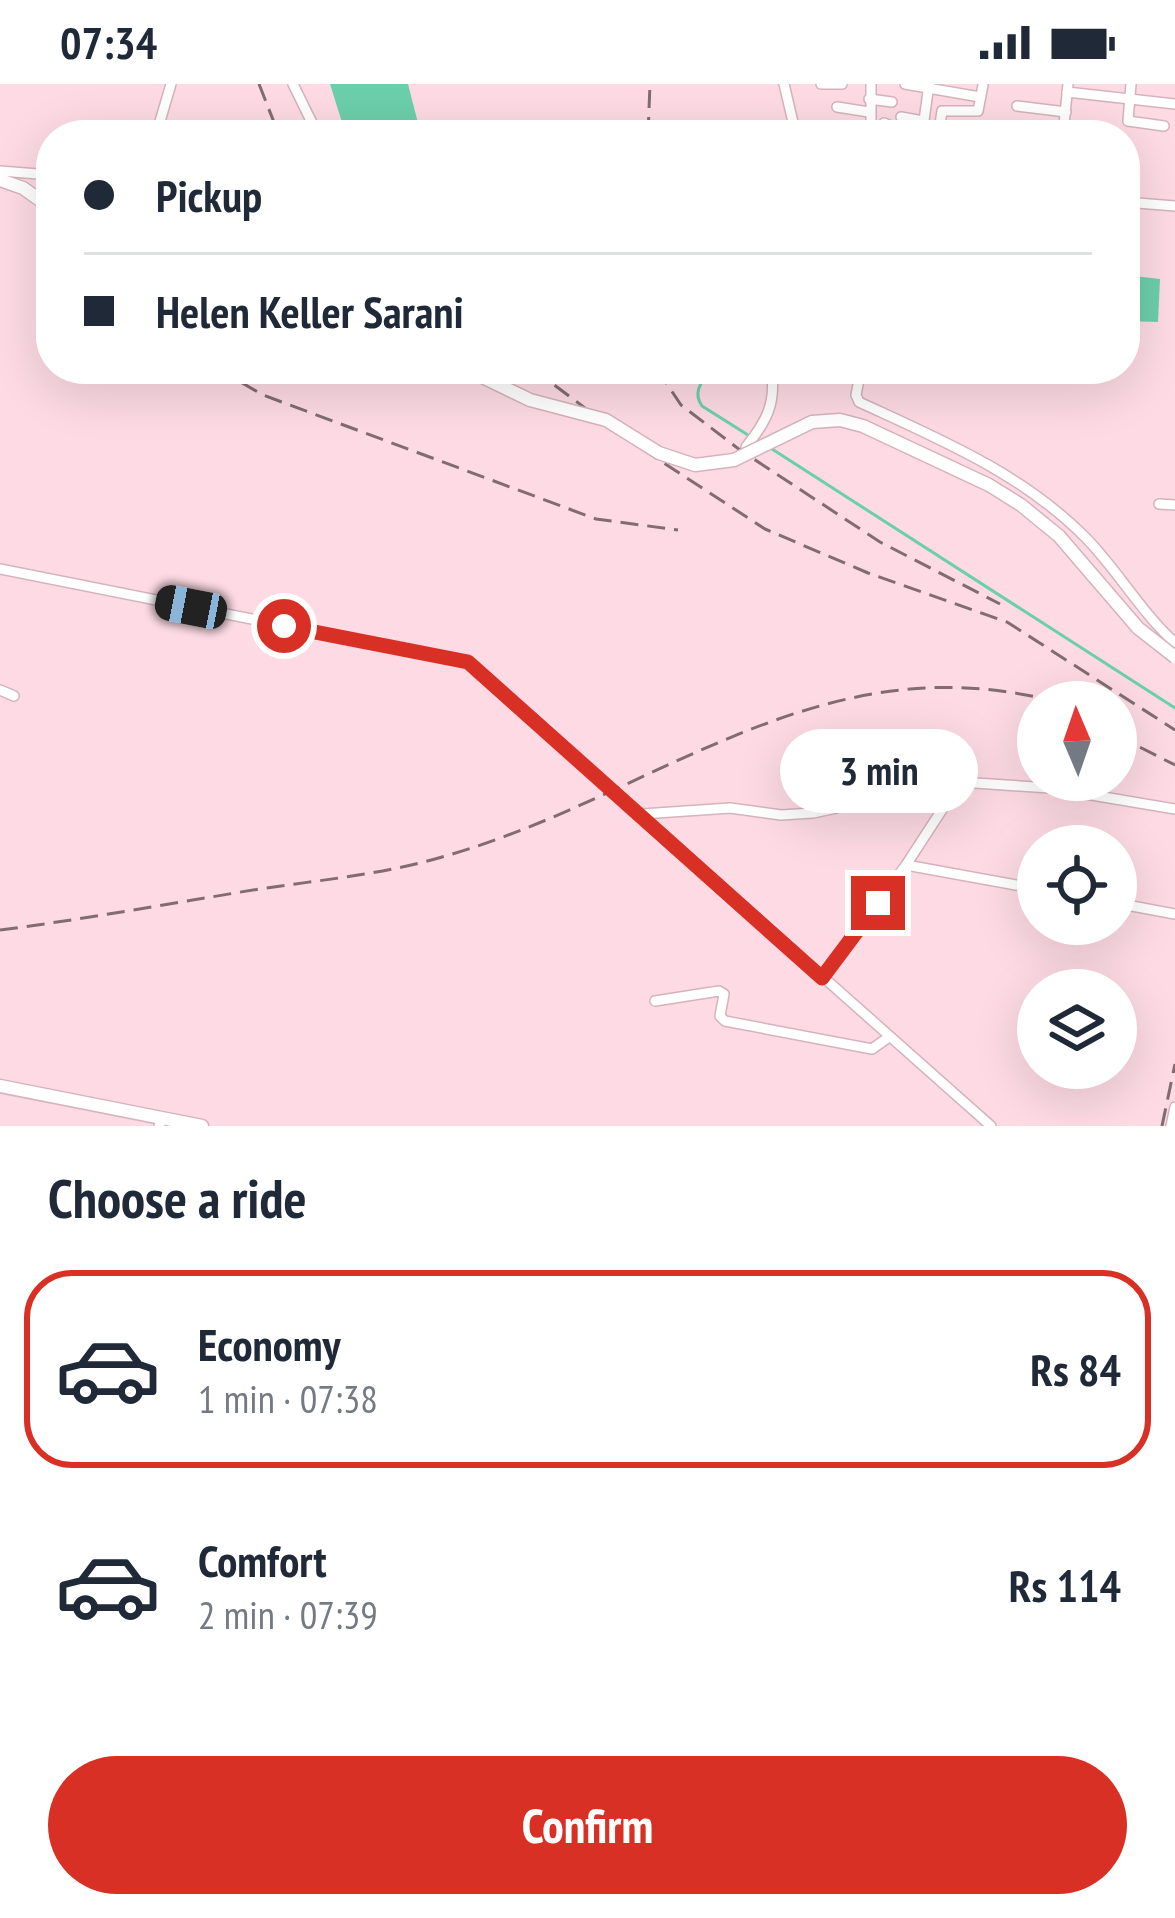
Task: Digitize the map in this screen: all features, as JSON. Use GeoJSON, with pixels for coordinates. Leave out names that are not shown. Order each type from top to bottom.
{"type":"FeatureCollection","features":[{"type":"Feature","properties":{"kind":"main road"},"geometry":{"type":"LineString","coordinates":[[0,175],[36,195]]}},
{"type":"Feature","properties":{"kind":"main road"},"geometry":{"type":"LineString","coordinates":[[497,384],[530,400],[606,421],[672,459],[695,465],[734,460],[818,420],[863,426],[1021,505],[1070,548],[1138,628],[1175,650]]}},
{"type":"Feature","properties":{"kind":"main road"},"geometry":{"type":"LineString","coordinates":[[513,384],[533,394],[609,414],[682,455],[711,459],[746,447],[803,417],[832,412],[866,419],[992,479],[1045,514],[1131,611],[1175,650]]}},
{"type":"Feature","properties":{"kind":"main road"},"geometry":{"type":"LineString","coordinates":[[0,1090],[163,1125]]}},
{"type":"Feature","properties":{"kind":"main road"},"geometry":{"type":"LineString","coordinates":[[0,1090],[202,1126]]}},
{"type":"Feature","properties":{"kind":"street"},"geometry":{"type":"LineString","coordinates":[[160,120],[171,84]]}},
{"type":"Feature","properties":{"kind":"street"},"geometry":{"type":"LineString","coordinates":[[293,84],[311,120]]}},
{"type":"Feature","properties":{"kind":"street"},"geometry":{"type":"LineString","coordinates":[[784,84],[792,120]]}},
{"type":"Feature","properties":{"kind":"street"},"geometry":{"type":"LineString","coordinates":[[821,84],[842,84]]}},
{"type":"Feature","properties":{"kind":"street"},"geometry":{"type":"LineString","coordinates":[[869,120],[871,84]]}},
{"type":"Feature","properties":{"kind":"street"},"geometry":{"type":"LineString","coordinates":[[905,84],[980,97]]}},
{"type":"Feature","properties":{"kind":"street"},"geometry":{"type":"LineString","coordinates":[[1128,120],[1131,84]]}},
{"type":"Feature","properties":{"kind":"street"},"geometry":{"type":"LineString","coordinates":[[923,120],[928,85]]}},
{"type":"Feature","properties":{"kind":"street"},"geometry":{"type":"LineString","coordinates":[[940,120],[942,111],[978,111],[983,85]]}},
{"type":"Feature","properties":{"kind":"street"},"geometry":{"type":"LineString","coordinates":[[1065,120],[1068,88],[1175,104]]}},
{"type":"Feature","properties":{"kind":"street"},"geometry":{"type":"LineString","coordinates":[[869,99],[892,101]]}},
{"type":"Feature","properties":{"kind":"street"},"geometry":{"type":"LineString","coordinates":[[837,106],[868,112]]}},
{"type":"Feature","properties":{"kind":"street"},"geometry":{"type":"LineString","coordinates":[[1017,106],[1066,112]]}},
{"type":"Feature","properties":{"kind":"street"},"geometry":{"type":"LineString","coordinates":[[902,117],[907,120]]}},
{"type":"Feature","properties":{"kind":"street"},"geometry":{"type":"LineString","coordinates":[[1140,123],[1164,126]]}},
{"type":"Feature","properties":{"kind":"street"},"geometry":{"type":"LineString","coordinates":[[0,175],[36,175]]}},
{"type":"Feature","properties":{"kind":"street"},"geometry":{"type":"LineString","coordinates":[[1140,203],[1175,206]]}},
{"type":"Feature","properties":{"kind":"street"},"geometry":{"type":"LineString","coordinates":[[746,447],[766,423],[772,407],[771,384]]}},
{"type":"Feature","properties":{"kind":"street"},"geometry":{"type":"LineString","coordinates":[[858,384],[859,402],[1011,477],[1054,508],[1085,537],[1175,650]]}},
{"type":"Feature","properties":{"kind":"street"},"geometry":{"type":"LineString","coordinates":[[1159,504],[1175,505]]}},
{"type":"Feature","properties":{"kind":"street"},"geometry":{"type":"LineString","coordinates":[[0,569],[468,662],[991,1126]]}},
{"type":"Feature","properties":{"kind":"street"},"geometry":{"type":"LineString","coordinates":[[0,690],[14,696]]}},
{"type":"Feature","properties":{"kind":"street"},"geometry":{"type":"LineString","coordinates":[[642,814],[730,808],[799,815],[960,782],[1050,788],[1175,809]]}},
{"type":"Feature","properties":{"kind":"street"},"geometry":{"type":"LineString","coordinates":[[822,978],[906,865],[960,782]]}},
{"type":"Feature","properties":{"kind":"street"},"geometry":{"type":"LineString","coordinates":[[906,865],[1017,886]]}},
{"type":"Feature","properties":{"kind":"street"},"geometry":{"type":"LineString","coordinates":[[1137,907],[1175,914]]}},
{"type":"Feature","properties":{"kind":"street"},"geometry":{"type":"LineString","coordinates":[[655,1001],[719,991],[724,994],[721,1016],[725,1021],[872,1049],[890,1037]]}},
{"type":"Feature","properties":{"kind":"street"},"geometry":{"type":"LineString","coordinates":[[1171,1126],[1175,1107]]}},
{"type":"Feature","properties":{"kind":"shaded area"},"geometry":{"type":"Polygon","coordinates":[[[330,84],[408,84],[417,120],[341,120],[330,84]]]}},
{"type":"Feature","properties":{"kind":"shaded area"},"geometry":{"type":"Polygon","coordinates":[[[1140,277],[1160,279],[1158,322],[1140,321],[1140,277]]]}},
{"type":"Feature","properties":{"kind":"waterway"},"geometry":{"type":"LineString","coordinates":[[701,384],[702,406],[748,435]]}},
{"type":"Feature","properties":{"kind":"waterway"},"geometry":{"type":"LineString","coordinates":[[772,449],[1175,708]]}},
{"type":"Feature","properties":{"kind":"railway"},"geometry":{"type":"LineString","coordinates":[[259,84],[273,120]]}},
{"type":"Feature","properties":{"kind":"railway"},"geometry":{"type":"LineString","coordinates":[[649,120],[650,84]]}},
{"type":"Feature","properties":{"kind":"railway"},"geometry":{"type":"LineString","coordinates":[[244,384],[596,519],[678,530]]}},
{"type":"Feature","properties":{"kind":"railway"},"geometry":{"type":"LineString","coordinates":[[553,384],[621,435],[765,529],[868,573],[1007,622],[1175,730]]}},
{"type":"Feature","properties":{"kind":"railway"},"geometry":{"type":"LineString","coordinates":[[667,384],[681,405],[740,450],[880,542],[1000,604]]}},
{"type":"Feature","properties":{"kind":"railway"},"geometry":{"type":"LineString","coordinates":[[0,930],[365,874],[442,857],[520,831],[740,733],[814,708],[891,691],[971,688],[1017,695]]}},
{"type":"Feature","properties":{"kind":"railway"},"geometry":{"type":"LineString","coordinates":[[1137,746],[1175,765]]}},
{"type":"Feature","properties":{"kind":"railway"},"geometry":{"type":"LineString","coordinates":[[1162,1126],[1175,1064]]}},
{"type":"Feature","properties":{"kind":"route"},"geometry":{"type":"LineString","coordinates":[[284,626],[468,662],[822,978],[878,903]]}}]}
